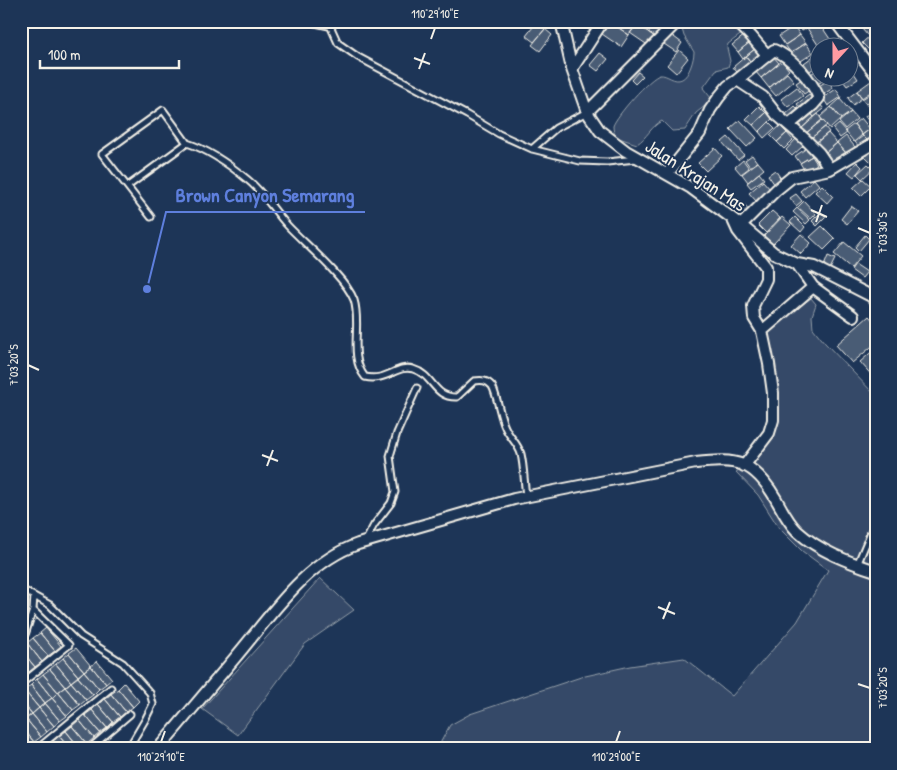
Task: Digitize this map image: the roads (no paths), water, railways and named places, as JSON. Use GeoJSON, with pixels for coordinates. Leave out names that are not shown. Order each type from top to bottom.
{"type":"FeatureCollection","features":[{"type":"Feature","properties":{"kind":"street","name":"Jalan Krajan Mas"},"geometry":{"type":"LineString","coordinates":[[561,21],[572,69],[587,112],[600,132],[626,151],[691,188],[737,222],[774,253],[797,264],[814,267],[874,296]]}},
{"type":"Feature","properties":{"kind":"street"},"geometry":{"type":"LineString","coordinates":[[572,69],[603,21]]}},
{"type":"Feature","properties":{"kind":"street"},"geometry":{"type":"LineString","coordinates":[[587,112],[678,21]]}},
{"type":"Feature","properties":{"kind":"street"},"geometry":{"type":"LineString","coordinates":[[736,21],[767,55]]}},
{"type":"Feature","properties":{"kind":"street"},"geometry":{"type":"LineString","coordinates":[[835,21],[876,74]]}},
{"type":"Feature","properties":{"kind":"street"},"geometry":{"type":"LineString","coordinates":[[667,174],[700,133],[710,110],[728,86],[774,50],[785,56],[802,72],[819,96],[813,105],[789,125]]}},
{"type":"Feature","properties":{"kind":"street"},"geometry":{"type":"LineString","coordinates":[[737,80],[763,97],[777,115],[819,154],[830,169]]}},
{"type":"Feature","properties":{"kind":"street"},"geometry":{"type":"LineString","coordinates":[[744,466],[769,433],[774,420],[769,364],[762,331],[754,318],[753,306],[766,279],[766,267],[738,231],[737,222],[792,177],[830,169],[876,142]]}},
{"type":"Feature","properties":{"kind":"street"},"geometry":{"type":"LineString","coordinates":[[797,264],[813,287],[853,316]]}},
{"type":"Feature","properties":{"kind":"street"},"geometry":{"type":"LineString","coordinates":[[762,331],[813,287]]}},
{"type":"Feature","properties":{"kind":"street"},"geometry":{"type":"LineString","coordinates":[[158,749],[295,587],[329,557],[346,548],[364,542],[526,497],[696,464],[731,461],[755,471],[764,480],[782,511],[795,529],[808,541],[857,565],[876,571]]}},
{"type":"Feature","properties":{"kind":"lane"},"geometry":{"type":"LineString","coordinates":[[306,21],[329,24],[338,43],[358,57],[499,134],[532,149],[580,161],[607,162],[641,159]]}},
{"type":"Feature","properties":{"kind":"lane"},"geometry":{"type":"LineString","coordinates":[[151,217],[102,154],[163,110],[187,143],[198,146],[227,164],[258,188],[289,227],[346,286],[353,297],[356,307],[356,360],[359,370],[365,377],[379,378],[406,368],[414,369],[429,379],[442,395],[450,398],[457,398],[474,381],[482,380],[488,382],[494,388],[500,414],[506,429],[520,452],[526,497]]}},
{"type":"Feature","properties":{"kind":"lane"},"geometry":{"type":"LineString","coordinates":[[532,149],[556,128],[587,112]]}},
{"type":"Feature","properties":{"kind":"lane"},"geometry":{"type":"LineString","coordinates":[[128,186],[187,143]]}},
{"type":"Feature","properties":{"kind":"lane"},"geometry":{"type":"LineString","coordinates":[[364,542],[391,503],[395,492],[390,456],[397,433],[417,388]]}},
{"type":"Feature","properties":{"kind":"lane"},"geometry":{"type":"LineString","coordinates":[[857,565],[876,520]]}},
{"type":"Feature","properties":{"kind":"lane"},"geometry":{"type":"LineString","coordinates":[[21,589],[50,605],[81,636],[123,663],[150,693],[153,704],[146,720],[128,749]]}},
{"type":"Feature","properties":{"kind":"lane"},"geometry":{"type":"LineString","coordinates":[[21,642],[24,638],[32,610],[34,596]]}},
{"type":"Feature","properties":{"kind":"lane"},"geometry":{"type":"LineString","coordinates":[[21,684],[69,645],[32,610]]}},
{"type":"Feature","properties":{"kind":"lane"},"geometry":{"type":"LineString","coordinates":[[37,749],[111,688]]}},
{"type":"Feature","properties":{"kind":"lane"},"geometry":{"type":"LineString","coordinates":[[89,749],[130,714]]}},
{"type":"Feature","properties":{"kind":"place","name":"Brown Canyon Semarang"},"geometry":{"type":"Point","coordinates":[147,289]}}]}
